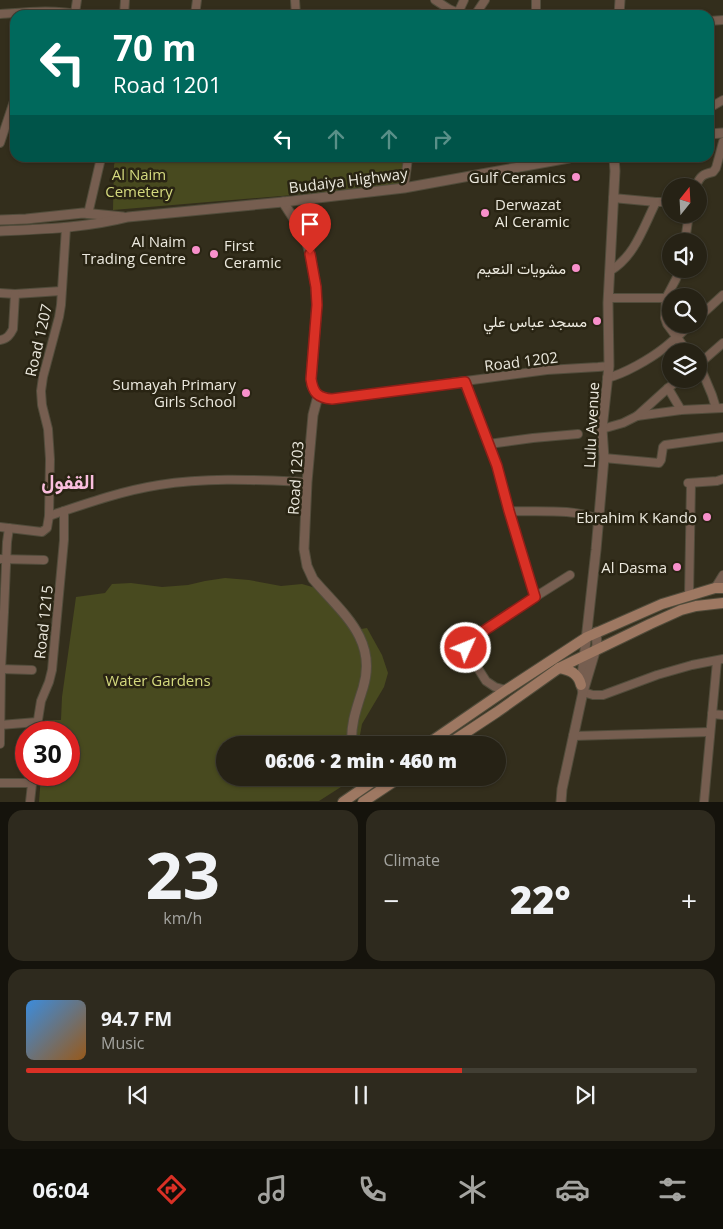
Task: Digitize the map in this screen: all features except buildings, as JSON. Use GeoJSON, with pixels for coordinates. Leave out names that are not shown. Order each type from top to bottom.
{"type":"FeatureCollection","features":[{"type":"Feature","properties":{"kind":"main road"},"geometry":{"type":"LineString","coordinates":[[439,736],[592,634],[662,604],[719,588]]}},
{"type":"Feature","properties":{"kind":"main road"},"geometry":{"type":"LineString","coordinates":[[461,736],[559,668],[681,610],[723,603]]}},
{"type":"Feature","properties":{"kind":"main road"},"geometry":{"type":"LineString","coordinates":[[559,668],[569,670],[575,674],[580,679],[582,688]]}},
{"type":"Feature","properties":{"kind":"main road"},"geometry":{"type":"LineString","coordinates":[[343,802],[366,786]]}},
{"type":"Feature","properties":{"kind":"main road"},"geometry":{"type":"LineString","coordinates":[[363,802],[386,786]]}},
{"type":"Feature","properties":{"kind":"street"},"geometry":{"type":"LineString","coordinates":[[435,0],[451,10]]}},
{"type":"Feature","properties":{"kind":"street"},"geometry":{"type":"LineString","coordinates":[[0,143],[10,114]]}},
{"type":"Feature","properties":{"kind":"street"},"geometry":{"type":"LineString","coordinates":[[713,172],[716,168],[723,142]]}},
{"type":"Feature","properties":{"kind":"street"},"geometry":{"type":"LineString","coordinates":[[88,214],[99,162]]}},
{"type":"Feature","properties":{"kind":"street"},"geometry":{"type":"LineString","coordinates":[[404,188],[407,162]]}},
{"type":"Feature","properties":{"kind":"street","name":"Budaiya Highway"},"geometry":{"type":"LineString","coordinates":[[0,220],[88,214],[128,217],[283,202],[404,188],[547,162]]}},
{"type":"Feature","properties":{"kind":"street"},"geometry":{"type":"LineString","coordinates":[[610,162],[614,171]]}},
{"type":"Feature","properties":{"kind":"street","name":"Lulu Avenue"},"geometry":{"type":"LineString","coordinates":[[561,802],[582,688],[586,655],[592,634],[604,458],[602,429],[608,366],[608,298],[614,162]]}},
{"type":"Feature","properties":{"kind":"street"},"geometry":{"type":"LineString","coordinates":[[700,178],[713,172],[723,174]]}},
{"type":"Feature","properties":{"kind":"street"},"geometry":{"type":"LineString","coordinates":[[613,198],[662,202]]}},
{"type":"Feature","properties":{"kind":"street","name":"Road 1203"},"geometry":{"type":"LineString","coordinates":[[283,202],[305,236],[316,287],[317,305],[311,379],[312,386],[318,396],[313,415],[308,482],[304,549],[307,566],[313,579],[354,627],[362,642],[366,659],[366,677],[352,724],[352,736]]}},
{"type":"Feature","properties":{"kind":"street"},"geometry":{"type":"LineString","coordinates":[[610,271],[622,262],[632,250],[656,202]]}},
{"type":"Feature","properties":{"kind":"street","name":"Budaiya Highway"},"geometry":{"type":"LineString","coordinates":[[0,231],[66,228],[111,222],[128,217]]}},
{"type":"Feature","properties":{"kind":"street","name":"Road 1207"},"geometry":{"type":"LineString","coordinates":[[48,516],[49,442],[41,391],[59,317],[66,228]]}},
{"type":"Feature","properties":{"kind":"street"},"geometry":{"type":"LineString","coordinates":[[0,293],[62,291]]}},
{"type":"Feature","properties":{"kind":"street"},"geometry":{"type":"LineString","coordinates":[[0,340],[7,338],[12,329],[15,294]]}},
{"type":"Feature","properties":{"kind":"street"},"geometry":{"type":"LineString","coordinates":[[707,309],[723,295]]}},
{"type":"Feature","properties":{"kind":"street"},"geometry":{"type":"LineString","coordinates":[[608,298],[662,298]]}},
{"type":"Feature","properties":{"kind":"street"},"geometry":{"type":"LineString","coordinates":[[673,333],[681,343]]}},
{"type":"Feature","properties":{"kind":"street"},"geometry":{"type":"LineString","coordinates":[[607,378],[621,374],[655,354],[666,347],[680,333]]}},
{"type":"Feature","properties":{"kind":"street"},"geometry":{"type":"LineString","coordinates":[[707,357],[723,343]]}},
{"type":"Feature","properties":{"kind":"street","name":"Road 1202"},"geometry":{"type":"LineString","coordinates":[[318,396],[332,399],[546,370],[608,366]]}},
{"type":"Feature","properties":{"kind":"street"},"geometry":{"type":"LineString","coordinates":[[465,382],[503,485],[535,597]]}},
{"type":"Feature","properties":{"kind":"street"},"geometry":{"type":"LineString","coordinates":[[637,416],[682,410],[719,408],[707,383]]}},
{"type":"Feature","properties":{"kind":"street"},"geometry":{"type":"LineString","coordinates":[[602,429],[623,423],[637,416],[668,388],[682,410]]}},
{"type":"Feature","properties":{"kind":"street"},"geometry":{"type":"LineString","coordinates":[[489,444],[578,434]]}},
{"type":"Feature","properties":{"kind":"street"},"geometry":{"type":"LineString","coordinates":[[604,458],[658,463],[661,460],[665,445],[723,437]]}},
{"type":"Feature","properties":{"kind":"street"},"geometry":{"type":"LineString","coordinates":[[689,596],[689,483],[723,479]]}},
{"type":"Feature","properties":{"kind":"street"},"geometry":{"type":"LineString","coordinates":[[0,527],[44,531],[47,528],[48,516],[123,492],[174,483],[208,480],[308,482]]}},
{"type":"Feature","properties":{"kind":"street","name":"Road 1215"},"geometry":{"type":"LineString","coordinates":[[37,721],[41,701],[52,670],[64,540],[64,511]]}},
{"type":"Feature","properties":{"kind":"street"},"geometry":{"type":"LineString","coordinates":[[509,511],[574,512],[599,520]]}},
{"type":"Feature","properties":{"kind":"street"},"geometry":{"type":"LineString","coordinates":[[0,744],[3,559],[9,528]]}},
{"type":"Feature","properties":{"kind":"street"},"geometry":{"type":"LineString","coordinates":[[3,559],[44,560]]}},
{"type":"Feature","properties":{"kind":"street"},"geometry":{"type":"LineString","coordinates":[[506,690],[495,687],[486,681],[467,651],[466,646],[468,642],[570,575]]}},
{"type":"Feature","properties":{"kind":"street"},"geometry":{"type":"LineString","coordinates":[[719,588],[723,575]]}},
{"type":"Feature","properties":{"kind":"street","name":"Lulu Avenue"},"geometry":{"type":"LineString","coordinates":[[582,688],[598,640],[592,634]]}},
{"type":"Feature","properties":{"kind":"street"},"geometry":{"type":"LineString","coordinates":[[582,688],[593,695],[603,695],[657,675],[692,665],[720,660],[712,714],[704,802]]}},
{"type":"Feature","properties":{"kind":"street"},"geometry":{"type":"LineString","coordinates":[[0,669],[32,670]]}},
{"type":"Feature","properties":{"kind":"street"},"geometry":{"type":"LineString","coordinates":[[712,714],[723,715]]}},
{"type":"Feature","properties":{"kind":"street"},"geometry":{"type":"LineString","coordinates":[[0,725],[15,724]]}},
{"type":"Feature","properties":{"kind":"street"},"geometry":{"type":"LineString","coordinates":[[573,736],[710,732]]}},
{"type":"Feature","properties":{"kind":"street"},"geometry":{"type":"LineString","coordinates":[[0,783],[15,781]]}},
{"type":"Feature","properties":{"kind":"street"},"geometry":{"type":"LineString","coordinates":[[30,802],[31,786]]}},
{"type":"Feature","properties":{"kind":"street","name":"Lulu Avenue"},"geometry":{"type":"LineString","coordinates":[[557,802],[562,789]]}},
{"type":"Feature","properties":{"kind":"green space","name":"Al Naim Cemetery"},"geometry":{"type":"Polygon","coordinates":[[[115,162],[404,162],[402,186],[113,210],[115,162]]]}},
{"type":"Feature","properties":{"kind":"green space","name":"Water Gardens"},"geometry":{"type":"Polygon","coordinates":[[[225,578],[281,586],[302,584],[333,593],[340,608],[355,630],[367,628],[382,655],[388,673],[384,687],[362,724],[361,736],[216,736],[216,786],[342,786],[319,801],[39,802],[40,786],[80,786],[80,721],[45,721],[61,720],[62,697],[76,597],[105,593],[112,584],[131,583],[162,587],[188,585],[225,578]]]}},
{"type":"Feature","properties":{"kind":"place","name":"Gulf Ceramics"},"geometry":{"type":"Point","coordinates":[576,177]}},
{"type":"Feature","properties":{"kind":"place","name":"Derwazat Al Ceramic"},"geometry":{"type":"Point","coordinates":[485,213]}},
{"type":"Feature","properties":{"kind":"place","name":"Al Naim Trading Centre"},"geometry":{"type":"Point","coordinates":[196,250]}},
{"type":"Feature","properties":{"kind":"place","name":"First Ceramic"},"geometry":{"type":"Point","coordinates":[214,254]}},
{"type":"Feature","properties":{"kind":"place","name":"مشويات النعيم"},"geometry":{"type":"Point","coordinates":[576,268]}},
{"type":"Feature","properties":{"kind":"place","name":"مسجد عباس علي"},"geometry":{"type":"Point","coordinates":[597,321]}},
{"type":"Feature","properties":{"kind":"place","name":"Sumayah Primary Girls School"},"geometry":{"type":"Point","coordinates":[246,393]}},
{"type":"Feature","properties":{"kind":"place","name":"Ebrahim K Kando"},"geometry":{"type":"Point","coordinates":[707,517]}},
{"type":"Feature","properties":{"kind":"place","name":"Al Dasma"},"geometry":{"type":"Point","coordinates":[677,567]}},
{"type":"Feature","properties":{"kind":"district","name":"القفول"},"geometry":{"type":"Point","coordinates":[68,481]}},
{"type":"Feature","properties":{"kind":"route"},"geometry":{"type":"LineString","coordinates":[[310,254],[317,305],[311,379],[312,386],[318,396],[332,399],[465,382],[497,466],[535,597],[470,640],[466,648]]}}]}
